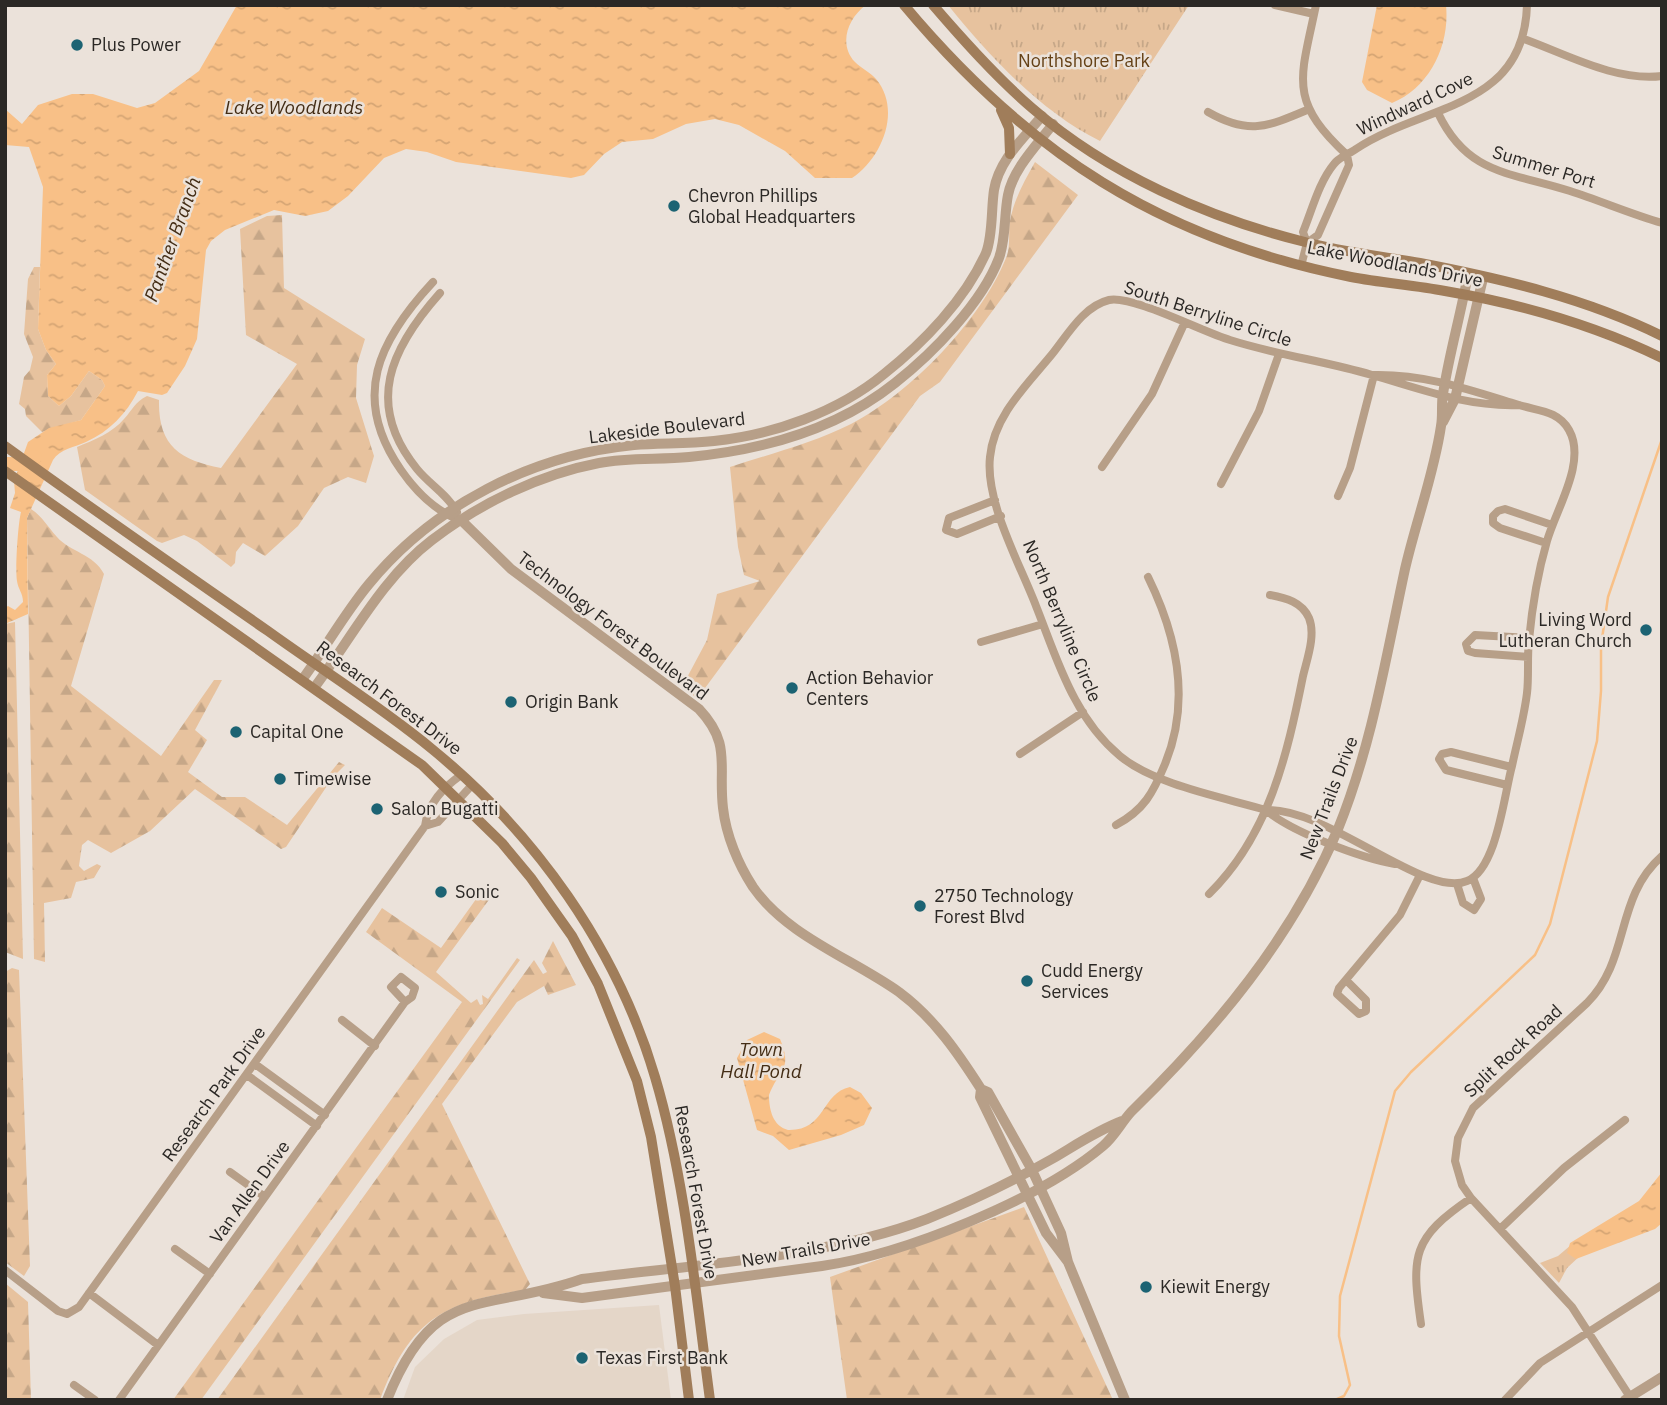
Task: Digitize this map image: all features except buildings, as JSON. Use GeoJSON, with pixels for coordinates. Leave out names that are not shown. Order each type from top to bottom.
{"type":"FeatureCollection","features":[{"type":"Feature","properties":{"kind":"main road","name":"Lake Woodlands Drive"},"geometry":{"type":"LineString","coordinates":[[904,5],[948,57],[1040,141],[1094,178],[1163,217],[1203,235],[1301,266],[1464,295],[1563,317],[1662,358]]}},
{"type":"Feature","properties":{"kind":"main road","name":"Lake Woodlands Drive"},"geometry":{"type":"LineString","coordinates":[[933,5],[1011,89],[1042,116],[1105,159],[1173,196],[1254,228],[1307,243],[1468,274],[1572,298],[1620,315],[1662,336]]}},
{"type":"Feature","properties":{"kind":"main road"},"geometry":{"type":"LineString","coordinates":[[1000,107],[1009,128],[1010,154]]}},
{"type":"Feature","properties":{"kind":"main road","name":"Research Forest Drive"},"geometry":{"type":"LineString","coordinates":[[5,446],[395,720],[472,785],[516,830],[561,885],[615,975],[655,1076],[670,1134],[695,1283],[710,1400]]}},
{"type":"Feature","properties":{"kind":"main road","name":"Research Forest Drive"},"geometry":{"type":"LineString","coordinates":[[5,471],[384,736],[459,798],[531,878],[572,936],[598,984],[637,1081],[651,1137],[675,1286],[689,1400]]}},
{"type":"Feature","properties":{"kind":"street"},"geometry":{"type":"LineString","coordinates":[[1275,5],[1315,10],[1303,70],[1307,110],[1347,155]]}},
{"type":"Feature","properties":{"kind":"street","name":"Windward Cove"},"geometry":{"type":"LineString","coordinates":[[1301,266],[1307,243],[1303,232],[1334,162],[1383,133],[1462,103],[1490,86],[1501,75],[1524,39],[1527,5]]}},
{"type":"Feature","properties":{"kind":"street"},"geometry":{"type":"LineString","coordinates":[[1524,39],[1617,72],[1636,76],[1662,76]]}},
{"type":"Feature","properties":{"kind":"street"},"geometry":{"type":"LineString","coordinates":[[1208,112],[1224,121],[1250,127],[1275,124],[1307,110]]}},
{"type":"Feature","properties":{"kind":"street","name":"Summer Port"},"geometry":{"type":"LineString","coordinates":[[1438,113],[1458,146],[1492,170],[1552,185],[1662,223]]}},
{"type":"Feature","properties":{"kind":"street","name":"Lakeside Boulevard"},"geometry":{"type":"LineString","coordinates":[[302,680],[368,585],[396,555],[454,506],[498,484],[559,460],[634,445],[715,441],[784,427],[831,408],[884,375],[919,343],[967,285],[987,251],[994,188],[999,171],[1042,116]]}},
{"type":"Feature","properties":{"kind":"street","name":"Lakeside Boulevard"},"geometry":{"type":"LineString","coordinates":[[314,688],[399,572],[432,540],[508,494],[561,472],[601,462],[716,454],[789,439],[831,424],[869,402],[929,355],[977,295],[1000,256],[1008,193],[1013,178],[1053,124]]}},
{"type":"Feature","properties":{"kind":"street","name":"Windward Cove"},"geometry":{"type":"LineString","coordinates":[[1307,243],[1318,235],[1349,165],[1347,155]]}},
{"type":"Feature","properties":{"kind":"street","name":"New Trails Drive"},"geometry":{"type":"LineString","coordinates":[[543,1293],[582,1298],[675,1286],[860,1259],[934,1236],[1040,1187],[1105,1145],[1122,1121],[1173,1072],[1245,986],[1298,908],[1337,830],[1380,696],[1406,566],[1441,425],[1442,396],[1468,274]]}},
{"type":"Feature","properties":{"kind":"street","name":"New Trails Drive"},"geometry":{"type":"LineString","coordinates":[[1441,425],[1455,399],[1483,278]]}},
{"type":"Feature","properties":{"kind":"street","name":"Technology Forest Boulevard"},"geometry":{"type":"LineString","coordinates":[[433,282],[409,309],[387,344],[375,379],[374,405],[380,429],[395,462],[417,490],[443,514],[462,521]]}},
{"type":"Feature","properties":{"kind":"street"},"geometry":{"type":"LineString","coordinates":[[967,285],[977,295]]}},
{"type":"Feature","properties":{"kind":"street","name":"Technology Forest Boulevard"},"geometry":{"type":"LineString","coordinates":[[440,293],[401,346],[388,379],[387,404],[392,427],[405,452],[425,479],[454,506],[462,521],[511,569],[699,709],[715,726],[723,751],[723,810],[735,853],[755,889],[785,919],[918,1008],[947,1039],[981,1089],[988,1092],[1032,1170],[1061,1233],[1068,1262],[1125,1400]]}},
{"type":"Feature","properties":{"kind":"street","name":"South Berryline Circle"},"geometry":{"type":"LineString","coordinates":[[995,500],[990,457],[997,430],[1014,400],[1087,312],[1104,301],[1123,299],[1184,324],[1279,354],[1374,375],[1442,396],[1495,406],[1519,405]]}},
{"type":"Feature","properties":{"kind":"street"},"geometry":{"type":"LineString","coordinates":[[1102,467],[1152,394],[1184,324]]}},
{"type":"Feature","properties":{"kind":"street"},"geometry":{"type":"LineString","coordinates":[[919,343],[929,355]]}},
{"type":"Feature","properties":{"kind":"street"},"geometry":{"type":"LineString","coordinates":[[1221,484],[1259,411],[1279,354]]}},
{"type":"Feature","properties":{"kind":"street"},"geometry":{"type":"LineString","coordinates":[[1338,496],[1350,468],[1374,375]]}},
{"type":"Feature","properties":{"kind":"street","name":"South Berryline Circle"},"geometry":{"type":"LineString","coordinates":[[1374,375],[1410,376],[1458,385],[1557,416],[1565,424],[1574,443],[1572,467],[1546,542],[1529,638]]}},
{"type":"Feature","properties":{"kind":"street"},"geometry":{"type":"LineString","coordinates":[[715,441],[716,454]]}},
{"type":"Feature","properties":{"kind":"street"},"geometry":{"type":"LineString","coordinates":[[559,460],[561,472]]}},
{"type":"Feature","properties":{"kind":"street"},"geometry":{"type":"LineString","coordinates":[[995,500],[949,518],[945,523],[946,530],[957,534],[1001,516]]}},
{"type":"Feature","properties":{"kind":"street","name":"North Berryline Circle"},"geometry":{"type":"LineString","coordinates":[[995,500],[1043,624],[1083,712],[1094,729],[1121,757],[1160,777],[1266,810],[1279,810],[1337,830],[1420,875],[1444,884],[1457,884]]}},
{"type":"Feature","properties":{"kind":"street"},"geometry":{"type":"LineString","coordinates":[[1546,542],[1500,528],[1493,523],[1493,516],[1498,510],[1505,509],[1552,524]]}},
{"type":"Feature","properties":{"kind":"street"},"geometry":{"type":"LineString","coordinates":[[1116,825],[1144,805],[1160,777],[1175,738],[1181,702],[1178,674],[1160,601],[1148,577]]}},
{"type":"Feature","properties":{"kind":"street"},"geometry":{"type":"LineString","coordinates":[[1209,894],[1237,864],[1266,810],[1286,756],[1311,637],[1311,621],[1306,612],[1286,598],[1270,595]]}},
{"type":"Feature","properties":{"kind":"street"},"geometry":{"type":"LineString","coordinates":[[981,642],[1043,624]]}},
{"type":"Feature","properties":{"kind":"street"},"geometry":{"type":"LineString","coordinates":[[1473,878],[1481,899],[1474,910],[1463,904],[1457,884],[1473,878],[1490,855],[1524,717],[1528,657],[1529,638],[1475,635],[1466,644],[1468,651],[1475,653],[1528,657]]}},
{"type":"Feature","properties":{"kind":"street"},"geometry":{"type":"LineString","coordinates":[[1020,754],[1083,712]]}},
{"type":"Feature","properties":{"kind":"street"},"geometry":{"type":"LineString","coordinates":[[1507,785],[1446,770],[1439,759],[1442,754],[1451,752],[1511,767]]}},
{"type":"Feature","properties":{"kind":"street","name":"Research Park Drive"},"geometry":{"type":"LineString","coordinates":[[5,1270],[58,1311],[67,1314],[79,1307],[425,825],[427,811],[446,786],[461,775]]}},
{"type":"Feature","properties":{"kind":"street","name":"Research Park Drive"},"geometry":{"type":"LineString","coordinates":[[425,825],[438,822],[472,785]]}},
{"type":"Feature","properties":{"kind":"street","name":"North Berryline Circle"},"geometry":{"type":"LineString","coordinates":[[1266,810],[1276,820],[1331,843],[1377,861],[1396,864]]}},
{"type":"Feature","properties":{"kind":"street","name":"Split Rock Road"},"geometry":{"type":"LineString","coordinates":[[1629,1399],[1590,1332],[1572,1307],[1471,1198],[1462,1185],[1455,1161],[1458,1138],[1467,1118],[1482,1098],[1570,1019],[1604,984],[1616,957],[1632,895],[1648,870],[1662,856]]}},
{"type":"Feature","properties":{"kind":"street"},"geometry":{"type":"LineString","coordinates":[[1346,981],[1400,915],[1420,875]]}},
{"type":"Feature","properties":{"kind":"street","name":"Van Allen Drive"},"geometry":{"type":"LineString","coordinates":[[119,1400],[405,1002]]}},
{"type":"Feature","properties":{"kind":"street"},"geometry":{"type":"LineString","coordinates":[[342,1020],[375,1046]]}},
{"type":"Feature","properties":{"kind":"street"},"geometry":{"type":"LineString","coordinates":[[255,1064],[325,1115]]}},
{"type":"Feature","properties":{"kind":"street"},"geometry":{"type":"LineString","coordinates":[[247,1075],[317,1126]]}},
{"type":"Feature","properties":{"kind":"street","name":"Technology Forest Boulevard"},"geometry":{"type":"LineString","coordinates":[[981,1089],[980,1097],[1046,1233],[1068,1262]]}},
{"type":"Feature","properties":{"kind":"street"},"geometry":{"type":"LineString","coordinates":[[1500,1229],[1564,1168],[1625,1120]]}},
{"type":"Feature","properties":{"kind":"street","name":"New Trails Drive"},"geometry":{"type":"LineString","coordinates":[[387,1400],[414,1343],[447,1315],[472,1304],[543,1293],[582,1279],[826,1247],[850,1241],[928,1219],[1032,1170],[1095,1131],[1122,1121]]}},
{"type":"Feature","properties":{"kind":"street"},"geometry":{"type":"LineString","coordinates":[[230,1172],[265,1197]]}},
{"type":"Feature","properties":{"kind":"street"},"geometry":{"type":"LineString","coordinates":[[1421,1324],[1416,1271],[1419,1250],[1433,1226],[1471,1198]]}},
{"type":"Feature","properties":{"kind":"street"},"geometry":{"type":"LineString","coordinates":[[860,1259],[863,1237]]}},
{"type":"Feature","properties":{"kind":"street"},"geometry":{"type":"LineString","coordinates":[[850,1241],[860,1259]]}},
{"type":"Feature","properties":{"kind":"street"},"geometry":{"type":"LineString","coordinates":[[175,1249],[210,1274]]}},
{"type":"Feature","properties":{"kind":"street"},"geometry":{"type":"LineString","coordinates":[[1505,1400],[1540,1363],[1662,1284]]}},
{"type":"Feature","properties":{"kind":"street"},"geometry":{"type":"LineString","coordinates":[[89,1293],[159,1345]]}},
{"type":"Feature","properties":{"kind":"street"},"geometry":{"type":"LineString","coordinates":[[1629,1399],[1662,1377]]}},
{"type":"Feature","properties":{"kind":"street"},"geometry":{"type":"LineString","coordinates":[[74,1385],[94,1400]]}},
{"type":"Feature","properties":{"kind":"shaded area"},"geometry":{"type":"Polygon","coordinates":[[[659,1305],[671,1400],[403,1400],[415,1367],[444,1339],[477,1320],[524,1314],[659,1305]]]}},
{"type":"Feature","properties":{"kind":"green space","name":"Northshore Park"},"geometry":{"type":"Polygon","coordinates":[[[948,5],[1189,5],[1100,141],[1057,115],[1037,99],[981,44],[948,5]]]}},
{"type":"Feature","properties":{"kind":"green space"},"geometry":{"type":"Polygon","coordinates":[[[1035,162],[1078,195],[940,382],[920,396],[697,699],[683,685],[707,640],[717,594],[760,581],[744,575],[738,547],[730,467],[807,443],[851,424],[897,394],[942,353],[980,306],[995,282],[1008,254],[1014,205],[1035,162]]]}},
{"type":"Feature","properties":{"kind":"green space"},"geometry":{"type":"Polygon","coordinates":[[[282,215],[284,288],[365,339],[357,365],[356,398],[374,456],[366,483],[348,477],[324,488],[298,526],[265,556],[243,543],[236,552],[235,563],[231,567],[197,541],[184,535],[162,543],[157,541],[85,490],[77,447],[114,428],[147,396],[159,400],[163,429],[174,448],[194,460],[221,468],[297,364],[246,335],[240,229],[267,216],[282,215]]]}},
{"type":"Feature","properties":{"kind":"green space"},"geometry":{"type":"Polygon","coordinates":[[[34,267],[40,267],[38,329],[46,350],[56,364],[47,375],[48,396],[59,406],[71,396],[89,371],[102,380],[105,386],[81,420],[42,432],[26,416],[25,409],[19,404],[24,377],[30,370],[33,357],[24,334],[28,279],[34,267]]]}},
{"type":"Feature","properties":{"kind":"green space"},"geometry":{"type":"Polygon","coordinates":[[[31,509],[62,542],[88,557],[104,574],[71,686],[161,756],[214,680],[222,680],[195,730],[207,740],[188,772],[222,797],[245,797],[287,825],[339,762],[345,765],[333,777],[286,847],[281,849],[195,789],[150,831],[111,853],[88,840],[82,845],[79,866],[84,871],[97,864],[101,866],[94,878],[76,882],[71,898],[44,903],[45,962],[34,959],[27,518],[31,509]]]}},
{"type":"Feature","properties":{"kind":"green space"},"geometry":{"type":"Polygon","coordinates":[[[15,622],[23,959],[5,952],[5,624],[15,622]]]}},
{"type":"Feature","properties":{"kind":"green space"},"geometry":{"type":"Polygon","coordinates":[[[484,888],[491,897],[436,972],[471,1003],[477,999],[480,1005],[483,1004],[482,995],[488,999],[517,958],[520,960],[201,1400],[173,1400],[462,1002],[366,932],[382,908],[441,948],[484,888]]]}},
{"type":"Feature","properties":{"kind":"green space"},"geometry":{"type":"Polygon","coordinates":[[[553,941],[576,985],[548,995],[544,986],[517,1002],[442,1104],[530,1284],[525,1290],[472,1301],[433,1320],[417,1333],[404,1351],[380,1400],[217,1400],[534,960],[543,974],[547,972],[542,963],[553,941]]]}},
{"type":"Feature","properties":{"kind":"green space"},"geometry":{"type":"Polygon","coordinates":[[[12,968],[19,970],[30,1266],[24,1276],[5,1262],[5,972],[12,968]]]}},
{"type":"Feature","properties":{"kind":"green space"},"geometry":{"type":"Polygon","coordinates":[[[1024,1207],[1113,1400],[847,1400],[830,1277],[1024,1207]]]}},
{"type":"Feature","properties":{"kind":"green space"},"geometry":{"type":"Polygon","coordinates":[[[1571,1245],[1581,1255],[1567,1268],[1559,1283],[1540,1263],[1558,1256],[1571,1245]]]}},
{"type":"Feature","properties":{"kind":"green space"},"geometry":{"type":"Polygon","coordinates":[[[5,1283],[28,1302],[31,1400],[5,1400],[5,1283]]]}},
{"type":"Feature","properties":{"kind":"water","name":"Lake Woodlands"},"geometry":{"type":"Polygon","coordinates":[[[237,5],[866,5],[850,24],[847,47],[855,62],[876,79],[884,91],[888,119],[880,146],[863,169],[852,178],[815,178],[785,151],[739,125],[715,119],[686,124],[653,139],[622,142],[604,154],[584,175],[571,178],[456,162],[427,152],[406,149],[384,158],[348,196],[328,211],[305,216],[274,210],[225,230],[211,241],[206,250],[197,339],[185,366],[167,393],[162,395],[138,391],[123,414],[110,427],[95,438],[64,451],[53,460],[27,518],[28,614],[5,624],[5,608],[8,606],[15,610],[23,602],[16,575],[21,512],[10,508],[15,493],[14,481],[28,442],[49,428],[81,420],[105,386],[102,380],[89,371],[71,396],[59,406],[48,396],[47,375],[56,364],[46,350],[38,329],[43,187],[29,147],[5,145],[5,109],[22,124],[38,105],[72,94],[93,94],[137,108],[155,103],[199,71],[237,5]]]}},
{"type":"Feature","properties":{"kind":"water"},"geometry":{"type":"Polygon","coordinates":[[[1377,5],[1446,5],[1445,35],[1435,63],[1417,87],[1392,103],[1367,90],[1362,82],[1377,5]]]}},
{"type":"Feature","properties":{"kind":"water","name":"Town Hall Pond"},"geometry":{"type":"Polygon","coordinates":[[[764,1032],[780,1039],[784,1049],[785,1063],[769,1095],[771,1112],[779,1125],[788,1130],[810,1125],[833,1096],[850,1087],[861,1093],[872,1108],[864,1125],[841,1135],[789,1150],[773,1136],[757,1130],[737,1058],[747,1040],[764,1032]]]}},
{"type":"Feature","properties":{"kind":"water"},"geometry":{"type":"Polygon","coordinates":[[[1662,1172],[1662,1223],[1655,1229],[1576,1259],[1567,1253],[1570,1243],[1639,1201],[1662,1172]]]}},
{"type":"Feature","properties":{"kind":"waterway"},"geometry":{"type":"LineString","coordinates":[[1335,1400],[1344,1396],[1350,1385],[1339,1336],[1340,1296],[1395,1091],[1411,1072],[1535,955],[1550,924],[1597,741],[1601,646],[1608,597],[1662,439]]}},
{"type":"Feature","properties":{"kind":"waterway","name":"Panther Branch"},"geometry":{"type":"LineString","coordinates":[[5,464],[20,464],[35,457]]}},
{"type":"Feature","properties":{"kind":"place","name":"Plus Power"},"geometry":{"type":"Point","coordinates":[77,45]}},
{"type":"Feature","properties":{"kind":"place","name":"Chevron Phillips Global Headquarters"},"geometry":{"type":"Point","coordinates":[674,206]}},
{"type":"Feature","properties":{"kind":"place","name":"Living Word Lutheran Church"},"geometry":{"type":"Point","coordinates":[1646,630]}},
{"type":"Feature","properties":{"kind":"place","name":"Action Behavior Centers"},"geometry":{"type":"Point","coordinates":[792,688]}},
{"type":"Feature","properties":{"kind":"place","name":"Origin Bank"},"geometry":{"type":"Point","coordinates":[511,702]}},
{"type":"Feature","properties":{"kind":"place","name":"Capital One"},"geometry":{"type":"Point","coordinates":[236,732]}},
{"type":"Feature","properties":{"kind":"place","name":"Timewise"},"geometry":{"type":"Point","coordinates":[280,779]}},
{"type":"Feature","properties":{"kind":"place","name":"Salon Bugatti"},"geometry":{"type":"Point","coordinates":[377,809]}},
{"type":"Feature","properties":{"kind":"place","name":"Sonic"},"geometry":{"type":"Point","coordinates":[441,892]}},
{"type":"Feature","properties":{"kind":"place","name":"2750 Technology Forest Blvd"},"geometry":{"type":"Point","coordinates":[920,906]}},
{"type":"Feature","properties":{"kind":"place","name":"Cudd Energy Services"},"geometry":{"type":"Point","coordinates":[1027,981]}},
{"type":"Feature","properties":{"kind":"place","name":"Kiewit Energy"},"geometry":{"type":"Point","coordinates":[1146,1287]}},
{"type":"Feature","properties":{"kind":"place","name":"Texas First Bank"},"geometry":{"type":"Point","coordinates":[582,1358]}}]}
